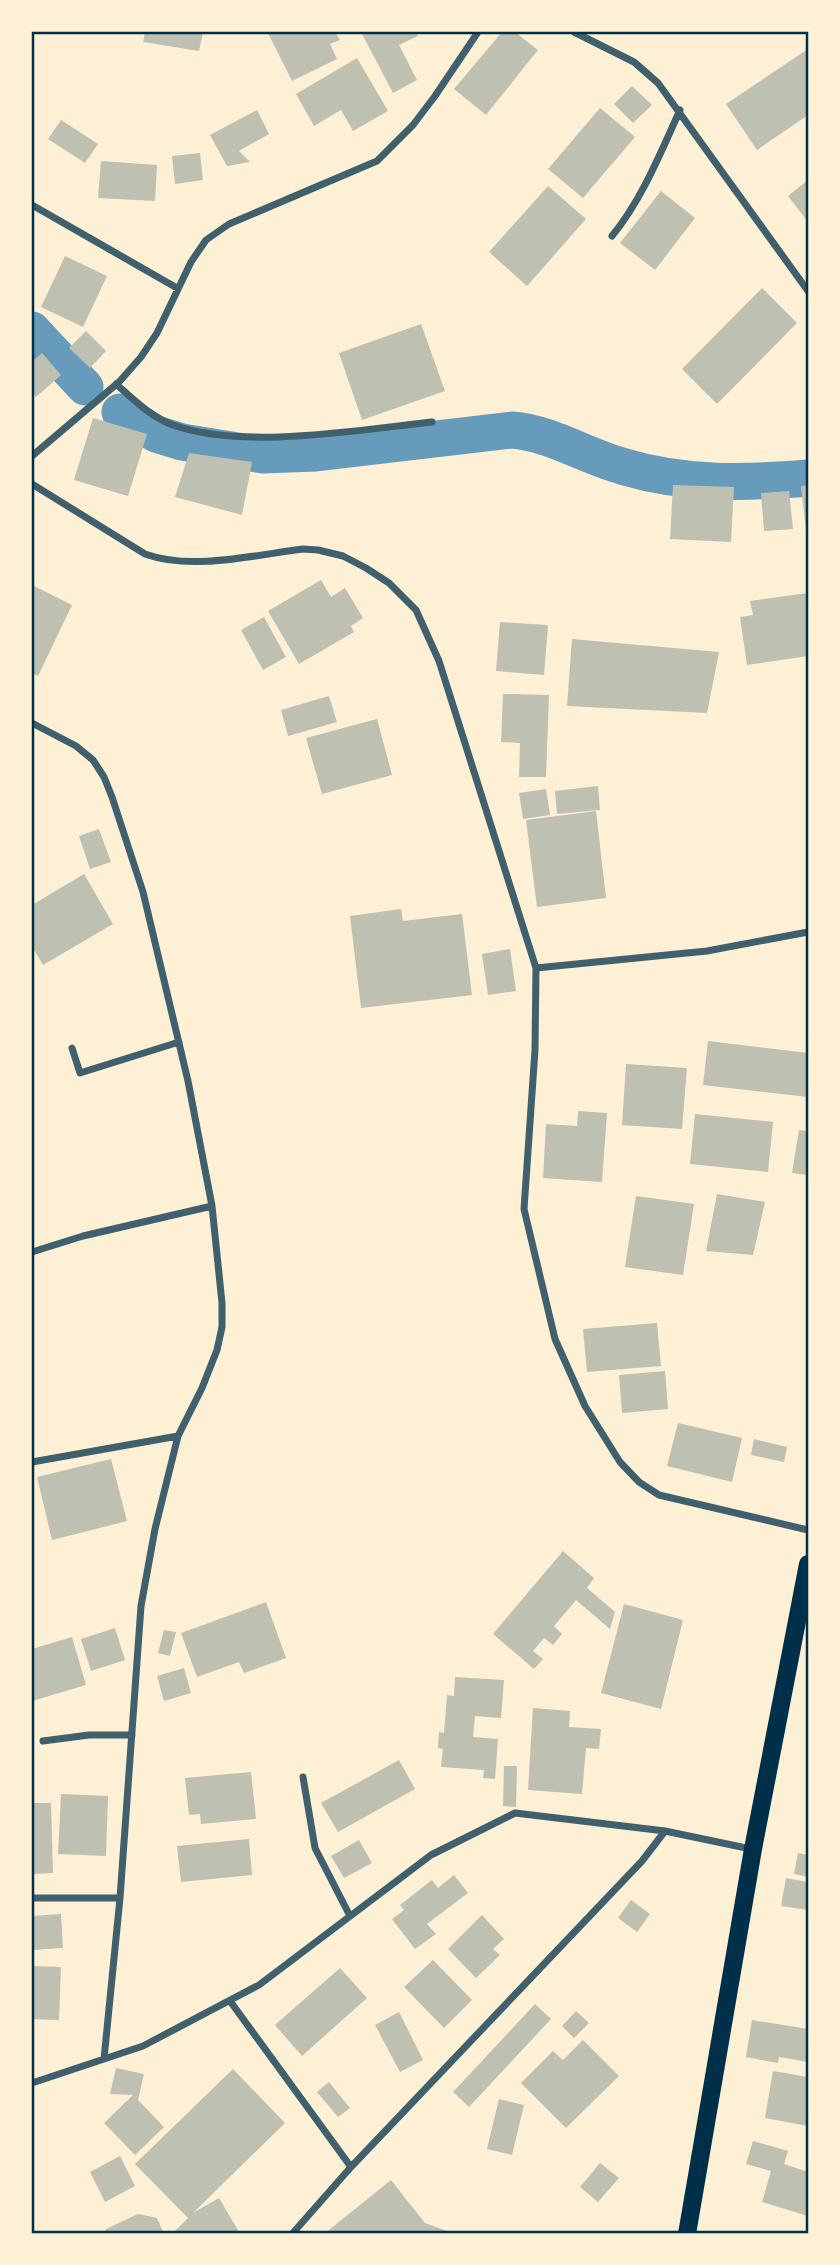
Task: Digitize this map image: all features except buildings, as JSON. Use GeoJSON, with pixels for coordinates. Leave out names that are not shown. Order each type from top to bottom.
{"type":"FeatureCollection","features":[{"type":"Feature","properties":{"kind":"main road"},"geometry":{"type":"LineString","coordinates":[[687,2234],[753,1849],[808,1564]]}},
{"type":"Feature","properties":{"kind":"street"},"geometry":{"type":"LineString","coordinates":[[32,456],[116,384],[141,357],[158,332],[197,250],[217,231],[364,167],[388,151],[435,96],[478,32]]}},
{"type":"Feature","properties":{"kind":"street"},"geometry":{"type":"LineString","coordinates":[[574,32],[634,62],[658,83],[808,291]]}},
{"type":"Feature","properties":{"kind":"street"},"geometry":{"type":"LineString","coordinates":[[612,236],[628,217],[642,192],[680,110]]}},
{"type":"Feature","properties":{"kind":"street"},"geometry":{"type":"LineString","coordinates":[[32,205],[177,288]]}},
{"type":"Feature","properties":{"kind":"street"},"geometry":{"type":"LineString","coordinates":[[116,384],[158,418],[173,425],[213,434],[309,435],[432,422]]}},
{"type":"Feature","properties":{"kind":"street"},"geometry":{"type":"LineString","coordinates":[[32,484],[145,554],[157,558],[185,562],[303,549],[318,550],[353,561],[399,592],[416,610],[439,661],[536,968],[535,1050],[524,1209],[555,1339],[579,1395],[620,1462],[639,1482],[659,1495],[808,1530]]}},
{"type":"Feature","properties":{"kind":"street"},"geometry":{"type":"LineString","coordinates":[[32,723],[76,746],[93,760],[104,777],[143,892],[179,1042],[212,1206],[222,1303],[221,1339],[202,1388],[178,1436],[155,1529],[141,1606],[120,1898],[104,2059]]}},
{"type":"Feature","properties":{"kind":"street"},"geometry":{"type":"LineString","coordinates":[[536,968],[707,951],[808,932]]}},
{"type":"Feature","properties":{"kind":"street"},"geometry":{"type":"LineString","coordinates":[[72,1048],[80,1073],[179,1042]]}},
{"type":"Feature","properties":{"kind":"street"},"geometry":{"type":"LineString","coordinates":[[32,1252],[212,1206]]}},
{"type":"Feature","properties":{"kind":"street"},"geometry":{"type":"LineString","coordinates":[[32,1462],[178,1436]]}},
{"type":"Feature","properties":{"kind":"street"},"geometry":{"type":"LineString","coordinates":[[43,1741],[89,1735],[132,1735]]}},
{"type":"Feature","properties":{"kind":"street"},"geometry":{"type":"LineString","coordinates":[[303,1777],[315,1848],[350,1916]]}},
{"type":"Feature","properties":{"kind":"street"},"geometry":{"type":"LineString","coordinates":[[32,2083],[143,2046],[259,1985],[430,1855],[515,1813],[665,1831],[753,1849]]}},
{"type":"Feature","properties":{"kind":"street"},"geometry":{"type":"LineString","coordinates":[[292,2234],[351,2167],[632,1871],[665,1831]]}},
{"type":"Feature","properties":{"kind":"street"},"geometry":{"type":"LineString","coordinates":[[32,1898],[120,1898]]}},
{"type":"Feature","properties":{"kind":"street"},"geometry":{"type":"LineString","coordinates":[[230,2001],[351,2167]]}},
{"type":"Feature","properties":{"kind":"waterway"},"geometry":{"type":"LineString","coordinates":[[32,330],[85,387]]}},
{"type":"Feature","properties":{"kind":"waterway"},"geometry":{"type":"LineString","coordinates":[[120,412],[156,434],[182,442],[263,455],[316,453],[512,430],[555,440],[611,463],[670,477],[716,481],[808,478]]}}]}
